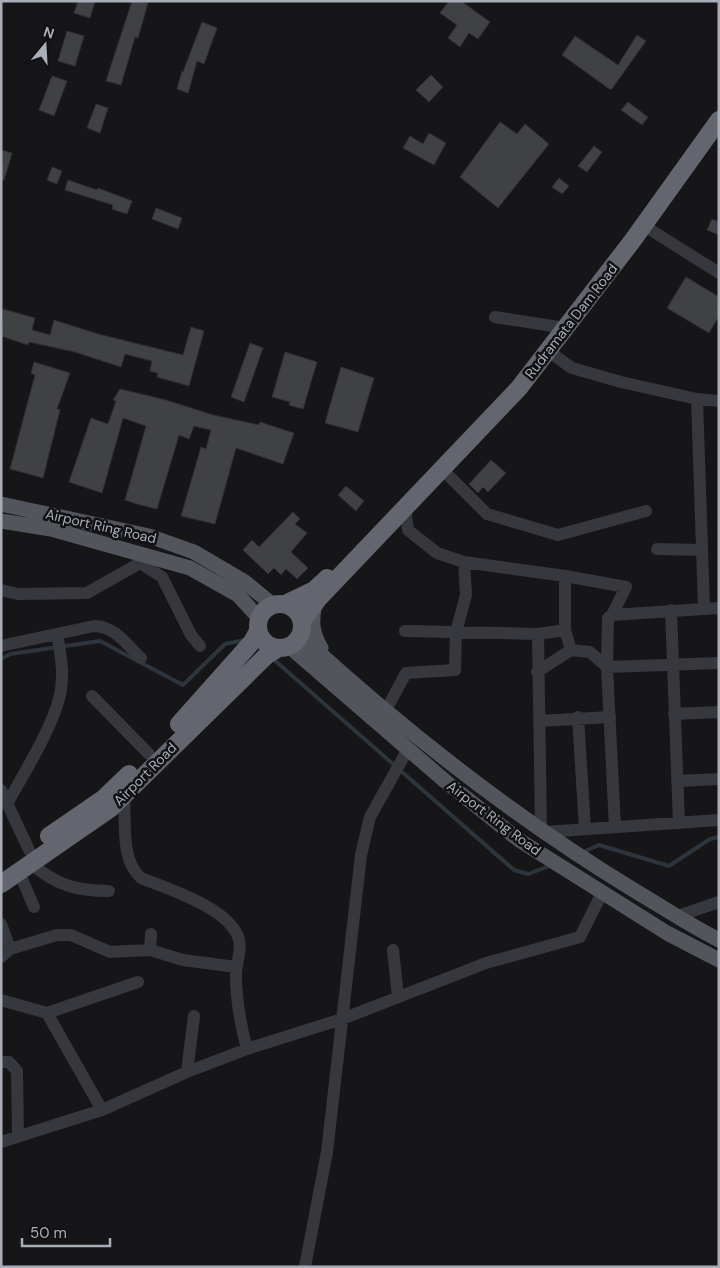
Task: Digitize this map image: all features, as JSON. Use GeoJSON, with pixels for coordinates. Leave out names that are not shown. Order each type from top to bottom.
{"type":"FeatureCollection","features":[{"type":"Feature","properties":{"kind":"highway","name":"Rudramata Dam Road"},"geometry":{"type":"LineString","coordinates":[[314,597],[405,507],[519,388],[644,225],[719,120]]}},
{"type":"Feature","properties":{"kind":"highway"},"geometry":{"type":"LineString","coordinates":[[314,597],[302,627],[283,648],[264,643],[258,624],[267,608],[314,597]]}},
{"type":"Feature","properties":{"kind":"highway"},"geometry":{"type":"LineString","coordinates":[[279,605],[296,611],[302,627]]}},
{"type":"Feature","properties":{"kind":"highway","name":"Airport Road"},"geometry":{"type":"LineString","coordinates":[[1,884],[103,799],[149,754],[194,708],[252,642],[258,624]]}},
{"type":"Feature","properties":{"kind":"highway","name":"Airport Road"},"geometry":{"type":"LineString","coordinates":[[1,869],[26,862],[111,808],[267,655],[283,648]]}},
{"type":"Feature","properties":{"kind":"main road","name":"Airport Ring Road"},"geometry":{"type":"LineString","coordinates":[[1,504],[149,536],[194,552],[245,582],[279,605]]}},
{"type":"Feature","properties":{"kind":"main road","name":"Airport Ring Road"},"geometry":{"type":"LineString","coordinates":[[1,521],[51,530],[190,568],[238,595],[258,624]]}},
{"type":"Feature","properties":{"kind":"main road"},"geometry":{"type":"LineString","coordinates":[[245,582],[261,591],[277,596],[314,597],[313,631],[335,667]]}},
{"type":"Feature","properties":{"kind":"main road","name":"Airport Ring Road"},"geometry":{"type":"LineString","coordinates":[[302,627],[306,641],[469,778],[579,857],[719,940]]}},
{"type":"Feature","properties":{"kind":"main road","name":"Airport Ring Road"},"geometry":{"type":"LineString","coordinates":[[283,648],[519,840],[667,933],[719,960]]}},
{"type":"Feature","properties":{"kind":"street"},"geometry":{"type":"LineString","coordinates":[[644,225],[719,272]]}},
{"type":"Feature","properties":{"kind":"street"},"geometry":{"type":"LineString","coordinates":[[495,317],[565,328]]}},
{"type":"Feature","properties":{"kind":"street"},"geometry":{"type":"LineString","coordinates":[[548,351],[572,368],[622,382],[697,399],[719,400]]}},
{"type":"Feature","properties":{"kind":"street"},"geometry":{"type":"LineString","coordinates":[[697,399],[704,608]]}},
{"type":"Feature","properties":{"kind":"street"},"geometry":{"type":"LineString","coordinates":[[442,469],[487,514],[558,535],[646,511]]}},
{"type":"Feature","properties":{"kind":"street"},"geometry":{"type":"LineString","coordinates":[[405,507],[408,530],[437,553],[464,562],[565,576],[626,587],[608,618],[607,667],[615,827]]}},
{"type":"Feature","properties":{"kind":"street"},"geometry":{"type":"LineString","coordinates":[[657,549],[702,550]]}},
{"type":"Feature","properties":{"kind":"street"},"geometry":{"type":"LineString","coordinates":[[386,710],[406,673],[455,670],[456,632],[466,595],[464,562]]}},
{"type":"Feature","properties":{"kind":"street"},"geometry":{"type":"LineString","coordinates":[[1,590],[18,594],[87,593],[140,563],[162,578],[191,635],[200,646]]}},
{"type":"Feature","properties":{"kind":"street"},"geometry":{"type":"LineString","coordinates":[[565,576],[565,630],[570,650]]}},
{"type":"Feature","properties":{"kind":"street"},"geometry":{"type":"LineString","coordinates":[[612,614],[719,608]]}},
{"type":"Feature","properties":{"kind":"street"},"geometry":{"type":"LineString","coordinates":[[671,610],[679,822]]}},
{"type":"Feature","properties":{"kind":"street"},"geometry":{"type":"LineString","coordinates":[[1,646],[58,643],[104,626],[111,629],[141,658]]}},
{"type":"Feature","properties":{"kind":"street"},"geometry":{"type":"LineString","coordinates":[[405,631],[538,634],[565,630]]}},
{"type":"Feature","properties":{"kind":"street"},"geometry":{"type":"LineString","coordinates":[[538,634],[537,672],[543,831],[719,820]]}},
{"type":"Feature","properties":{"kind":"street"},"geometry":{"type":"LineString","coordinates":[[7,804],[42,738],[59,699],[62,675],[58,643]]}},
{"type":"Feature","properties":{"kind":"street"},"geometry":{"type":"LineString","coordinates":[[537,672],[570,650],[590,652],[607,667],[719,663]]}},
{"type":"Feature","properties":{"kind":"street"},"geometry":{"type":"LineString","coordinates":[[92,696],[149,754]]}},
{"type":"Feature","properties":{"kind":"street"},"geometry":{"type":"LineString","coordinates":[[674,714],[719,712]]}},
{"type":"Feature","properties":{"kind":"street"},"geometry":{"type":"LineString","coordinates":[[539,721],[610,716]]}},
{"type":"Feature","properties":{"kind":"street"},"geometry":{"type":"LineString","coordinates":[[578,717],[585,829]]}},
{"type":"Feature","properties":{"kind":"street"},"geometry":{"type":"LineString","coordinates":[[305,1267],[327,1152],[361,855],[370,817],[408,750]]}},
{"type":"Feature","properties":{"kind":"street"},"geometry":{"type":"LineString","coordinates":[[677,782],[719,779]]}},
{"type":"Feature","properties":{"kind":"street"},"geometry":{"type":"LineString","coordinates":[[1,790],[26,862],[34,907]]}},
{"type":"Feature","properties":{"kind":"street"},"geometry":{"type":"LineString","coordinates":[[124,795],[131,866],[142,878],[198,902],[220,916],[233,927],[239,939],[240,953],[236,967],[238,1016],[247,1050]]}},
{"type":"Feature","properties":{"kind":"street"},"geometry":{"type":"LineString","coordinates":[[26,862],[48,879],[85,891],[109,891]]}},
{"type":"Feature","properties":{"kind":"street"},"geometry":{"type":"LineString","coordinates":[[1,1142],[102,1110],[186,1072],[342,1019],[486,963],[580,937],[602,893]]}},
{"type":"Feature","properties":{"kind":"street"},"geometry":{"type":"LineString","coordinates":[[678,916],[719,902]]}},
{"type":"Feature","properties":{"kind":"street"},"geometry":{"type":"LineString","coordinates":[[1,924],[6,953],[56,935],[71,935],[110,952],[150,950],[183,960],[236,967]]}},
{"type":"Feature","properties":{"kind":"street"},"geometry":{"type":"LineString","coordinates":[[150,934],[150,950]]}},
{"type":"Feature","properties":{"kind":"street"},"geometry":{"type":"LineString","coordinates":[[393,950],[398,997]]}},
{"type":"Feature","properties":{"kind":"street"},"geometry":{"type":"LineString","coordinates":[[1,1000],[47,1013],[138,982]]}},
{"type":"Feature","properties":{"kind":"street"},"geometry":{"type":"LineString","coordinates":[[47,1013],[102,1110]]}},
{"type":"Feature","properties":{"kind":"street"},"geometry":{"type":"LineString","coordinates":[[186,1072],[194,1016]]}},
{"type":"Feature","properties":{"kind":"street"},"geometry":{"type":"LineString","coordinates":[[1,1062],[9,1062],[17,1071],[18,1136]]}},
{"type":"Feature","properties":{"kind":"building"},"geometry":{"type":"Polygon","coordinates":[[[78,1],[95,1],[90,18],[74,13],[78,1]]]}},
{"type":"Feature","properties":{"kind":"building"},"geometry":{"type":"Polygon","coordinates":[[[132,1],[148,3],[138,38],[135,37],[121,85],[106,81],[132,1]]]}},
{"type":"Feature","properties":{"kind":"building"},"geometry":{"type":"Polygon","coordinates":[[[449,1],[461,1],[490,22],[478,39],[469,33],[460,47],[448,38],[457,25],[440,13],[449,1]]]}},
{"type":"Feature","properties":{"kind":"building"},"geometry":{"type":"Polygon","coordinates":[[[202,22],[217,28],[204,64],[197,61],[188,93],[177,89],[182,71],[202,22]]]}},
{"type":"Feature","properties":{"kind":"building"},"geometry":{"type":"Polygon","coordinates":[[[67,31],[84,36],[75,66],[58,61],[67,31]]]}},
{"type":"Feature","properties":{"kind":"building"},"geometry":{"type":"Polygon","coordinates":[[[637,35],[646,41],[611,90],[562,55],[575,36],[618,65],[637,35]]]}},
{"type":"Feature","properties":{"kind":"building"},"geometry":{"type":"Polygon","coordinates":[[[431,75],[443,87],[429,102],[416,90],[431,75]]]}},
{"type":"Feature","properties":{"kind":"building"},"geometry":{"type":"Polygon","coordinates":[[[52,76],[67,81],[54,116],[39,110],[52,76]]]}},
{"type":"Feature","properties":{"kind":"building"},"geometry":{"type":"Polygon","coordinates":[[[628,102],[648,117],[642,125],[621,110],[628,102]]]}},
{"type":"Feature","properties":{"kind":"building"},"geometry":{"type":"Polygon","coordinates":[[[96,104],[108,108],[100,133],[87,128],[96,104]]]}},
{"type":"Feature","properties":{"kind":"building"},"geometry":{"type":"Polygon","coordinates":[[[500,122],[517,134],[525,124],[549,144],[498,208],[460,177],[500,122]]]}},
{"type":"Feature","properties":{"kind":"building"},"geometry":{"type":"Polygon","coordinates":[[[429,133],[446,143],[434,165],[403,148],[410,136],[423,144],[429,133]]]}},
{"type":"Feature","properties":{"kind":"building"},"geometry":{"type":"Polygon","coordinates":[[[594,146],[602,152],[587,172],[578,166],[594,146]]]}},
{"type":"Feature","properties":{"kind":"building"},"geometry":{"type":"Polygon","coordinates":[[[1,150],[12,153],[4,180],[1,180],[1,150]]]}},
{"type":"Feature","properties":{"kind":"building"},"geometry":{"type":"Polygon","coordinates":[[[52,167],[62,171],[57,184],[47,180],[52,167]]]}},
{"type":"Feature","properties":{"kind":"building"},"geometry":{"type":"Polygon","coordinates":[[[559,178],[569,186],[562,194],[552,187],[559,178]]]}},
{"type":"Feature","properties":{"kind":"building"},"geometry":{"type":"Polygon","coordinates":[[[68,180],[97,190],[98,188],[132,201],[127,214],[112,209],[113,205],[65,190],[68,180]]]}},
{"type":"Feature","properties":{"kind":"building"},"geometry":{"type":"Polygon","coordinates":[[[156,208],[182,218],[178,229],[152,219],[156,208]]]}},
{"type":"Feature","properties":{"kind":"building"},"geometry":{"type":"Polygon","coordinates":[[[712,219],[719,222],[719,235],[707,230],[712,219]]]}},
{"type":"Feature","properties":{"kind":"building"},"geometry":{"type":"Polygon","coordinates":[[[686,277],[719,297],[719,316],[709,333],[667,308],[686,277]]]}},
{"type":"Feature","properties":{"kind":"building"},"geometry":{"type":"Polygon","coordinates":[[[3,309],[35,318],[32,330],[50,335],[54,320],[98,334],[183,355],[191,327],[204,331],[189,386],[157,377],[158,373],[150,371],[152,361],[125,354],[121,367],[75,352],[29,342],[28,345],[1,336],[3,309]]]}},
{"type":"Feature","properties":{"kind":"building"},"geometry":{"type":"Polygon","coordinates":[[[250,343],[263,348],[244,402],[231,397],[250,343]]]}},
{"type":"Feature","properties":{"kind":"building"},"geometry":{"type":"Polygon","coordinates":[[[285,352],[317,362],[303,409],[289,405],[290,402],[272,397],[285,352]]]}},
{"type":"Feature","properties":{"kind":"building"},"geometry":{"type":"Polygon","coordinates":[[[34,362],[70,373],[57,409],[60,410],[43,478],[10,469],[35,375],[31,373],[34,362]]]}},
{"type":"Feature","properties":{"kind":"building"},"geometry":{"type":"Polygon","coordinates":[[[341,367],[374,378],[358,432],[325,423],[341,367]]]}},
{"type":"Feature","properties":{"kind":"building"},"geometry":{"type":"Polygon","coordinates":[[[120,389],[166,400],[213,415],[259,425],[260,422],[294,433],[283,464],[236,448],[215,524],[181,516],[201,447],[206,449],[211,430],[194,426],[189,439],[179,435],[157,509],[125,500],[146,426],[123,418],[102,493],[69,482],[91,418],[108,424],[116,401],[113,400],[120,389]]]}},
{"type":"Feature","properties":{"kind":"building"},"geometry":{"type":"Polygon","coordinates":[[[491,460],[506,473],[488,492],[483,487],[478,493],[469,484],[491,460]]]}},
{"type":"Feature","properties":{"kind":"building"},"geometry":{"type":"Polygon","coordinates":[[[346,486],[364,501],[356,511],[338,495],[346,486]]]}},
{"type":"Feature","properties":{"kind":"building"},"geometry":{"type":"Polygon","coordinates":[[[293,512],[300,519],[295,524],[307,533],[291,552],[308,568],[297,579],[286,569],[281,575],[274,568],[268,574],[243,550],[252,540],[259,547],[293,512]]]}},
{"type":"Feature","properties":{"kind":"waterway"},"geometry":{"type":"LineString","coordinates":[[1,659],[10,654],[100,641],[183,685],[225,644],[245,640]]}},
{"type":"Feature","properties":{"kind":"waterway"},"geometry":{"type":"LineString","coordinates":[[272,658],[514,870],[528,874],[552,865]]}},
{"type":"Feature","properties":{"kind":"waterway"},"geometry":{"type":"LineString","coordinates":[[581,853],[599,845],[669,866],[710,839],[719,837]]}}]}
